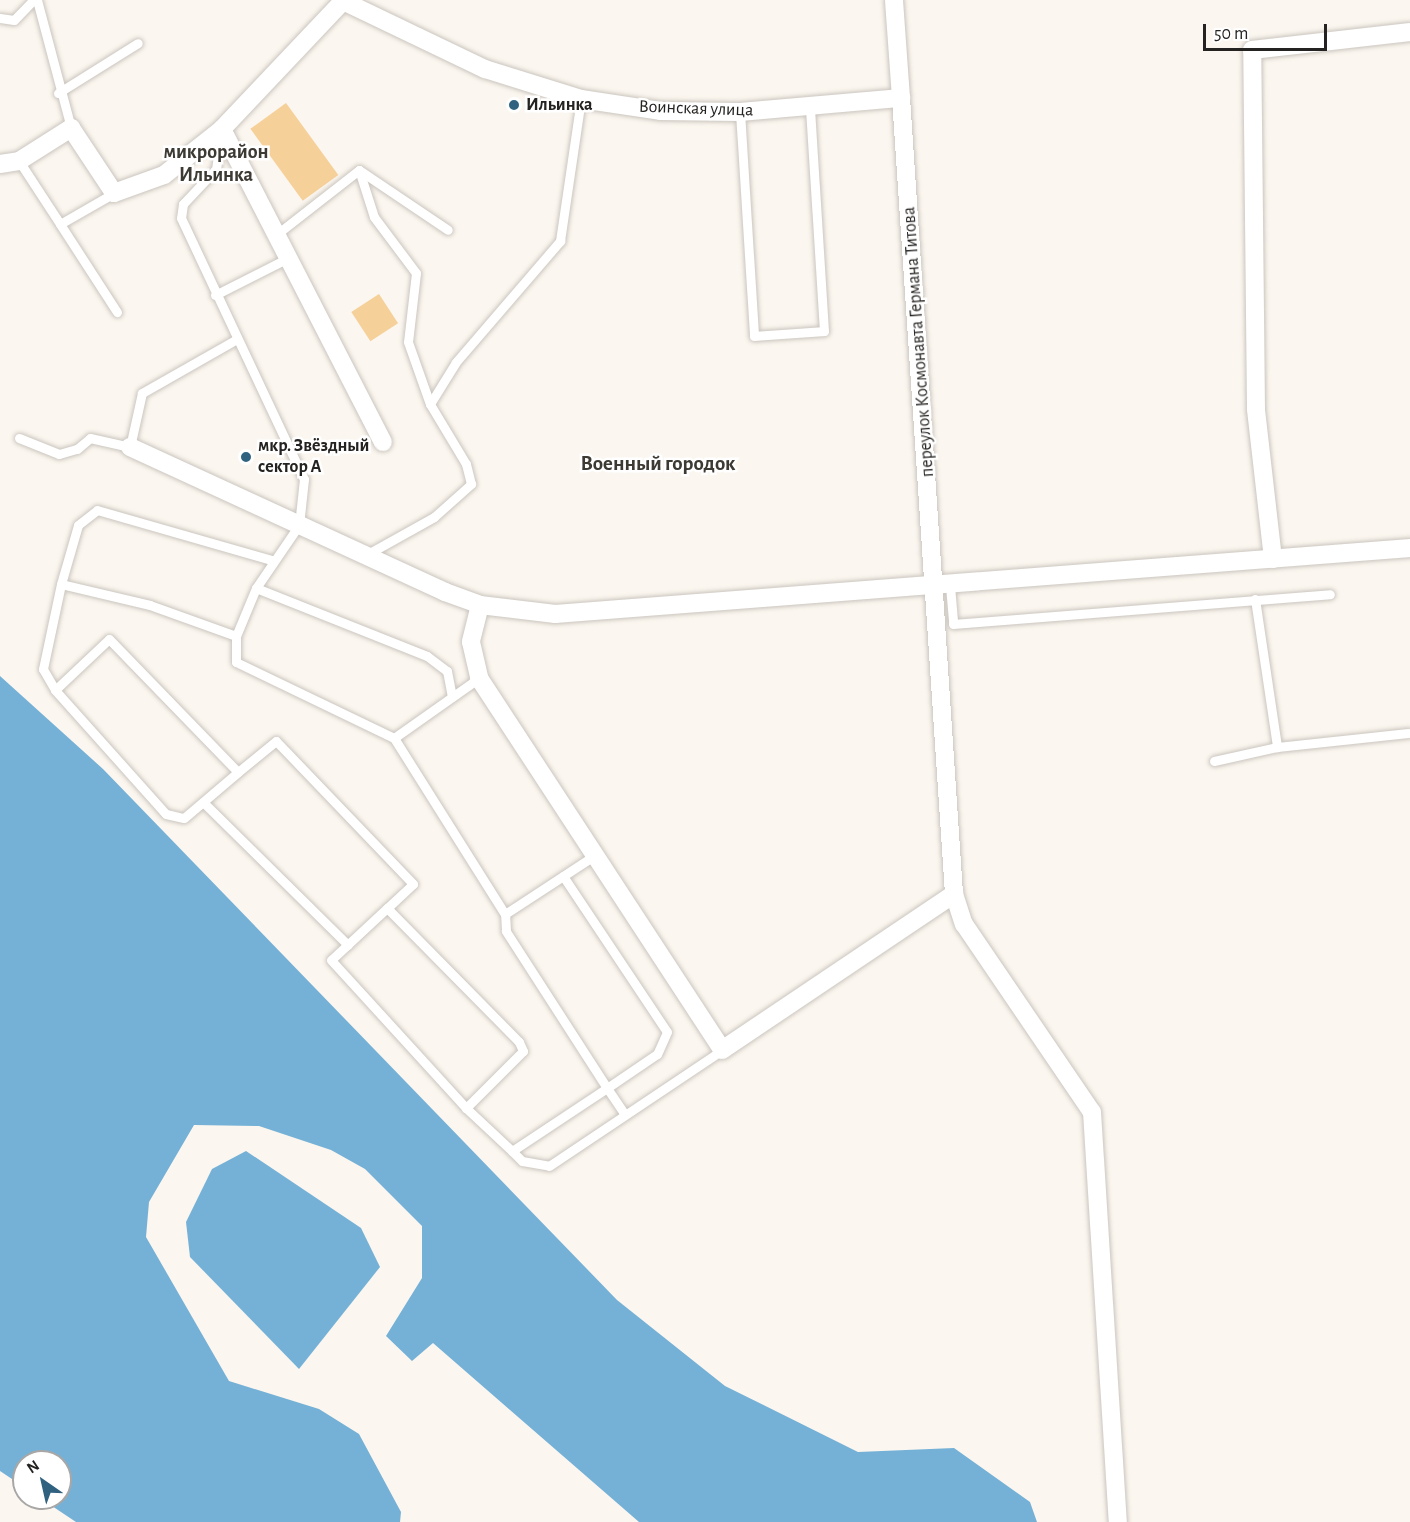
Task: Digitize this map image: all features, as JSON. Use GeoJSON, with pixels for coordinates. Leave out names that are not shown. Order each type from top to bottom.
{"type":"FeatureCollection","features":[{"type":"Feature","properties":{"kind":"street"},"geometry":{"type":"LineString","coordinates":[[894,0],[901,98]]}},
{"type":"Feature","properties":{"kind":"street"},"geometry":{"type":"LineString","coordinates":[[0,164],[19,161],[71,128],[114,193],[164,175],[222,129],[342,1]]}},
{"type":"Feature","properties":{"kind":"street","name":"Воинская улица"},"geometry":{"type":"LineString","coordinates":[[342,1],[485,69],[581,99],[660,111],[740,112],[810,108],[901,98]]}},
{"type":"Feature","properties":{"kind":"street"},"geometry":{"type":"LineString","coordinates":[[1273,560],[1256,409],[1252,50],[1410,32]]}},
{"type":"Feature","properties":{"kind":"street","name":"переулок Космонавта Германа Титова"},"geometry":{"type":"LineString","coordinates":[[901,98],[943,586],[954,894],[964,924],[1092,1112],[1118,1522]]}},
{"type":"Feature","properties":{"kind":"street"},"geometry":{"type":"LineString","coordinates":[[222,129],[383,442]]}},
{"type":"Feature","properties":{"kind":"street"},"geometry":{"type":"LineString","coordinates":[[130,447],[480,605],[555,614],[943,586],[1410,548]]}},
{"type":"Feature","properties":{"kind":"street"},"geometry":{"type":"LineString","coordinates":[[480,605],[471,642],[479,678],[722,1050],[954,894]]}},
{"type":"Feature","properties":{"kind":"lane"},"geometry":{"type":"LineString","coordinates":[[0,18],[14,20],[35,0],[58,93],[71,128]]}},
{"type":"Feature","properties":{"kind":"lane"},"geometry":{"type":"LineString","coordinates":[[58,93],[138,43]]}},
{"type":"Feature","properties":{"kind":"lane"},"geometry":{"type":"LineString","coordinates":[[430,404],[456,362],[560,241],[581,99]]}},
{"type":"Feature","properties":{"kind":"lane"},"geometry":{"type":"LineString","coordinates":[[740,112],[754,336],[824,331],[810,108]]}},
{"type":"Feature","properties":{"kind":"lane"},"geometry":{"type":"LineString","coordinates":[[222,129],[216,169],[183,204],[181,218],[215,295],[304,479],[299,525],[271,560],[256,588],[236,636],[236,662],[394,738],[505,914],[506,931],[626,1115]]}},
{"type":"Feature","properties":{"kind":"lane"},"geometry":{"type":"LineString","coordinates":[[19,161],[117,312]]}},
{"type":"Feature","properties":{"kind":"lane"},"geometry":{"type":"LineString","coordinates":[[359,170],[374,217],[417,277],[408,342],[430,404],[466,464],[471,484],[434,517],[366,555]]}},
{"type":"Feature","properties":{"kind":"lane"},"geometry":{"type":"LineString","coordinates":[[277,234],[359,170]]}},
{"type":"Feature","properties":{"kind":"lane"},"geometry":{"type":"LineString","coordinates":[[359,170],[448,230]]}},
{"type":"Feature","properties":{"kind":"lane"},"geometry":{"type":"LineString","coordinates":[[60,224],[114,193]]}},
{"type":"Feature","properties":{"kind":"lane"},"geometry":{"type":"LineString","coordinates":[[215,295],[288,258]]}},
{"type":"Feature","properties":{"kind":"lane"},"geometry":{"type":"LineString","coordinates":[[19,438],[59,454],[77,449],[90,438],[130,447],[142,393],[237,339]]}},
{"type":"Feature","properties":{"kind":"lane"},"geometry":{"type":"LineString","coordinates":[[271,560],[98,510],[78,525],[61,584],[43,669],[55,690],[160,810],[184,818],[276,741],[413,884],[331,960],[466,1108],[522,1161],[549,1166],[722,1050]]}},
{"type":"Feature","properties":{"kind":"lane"},"geometry":{"type":"LineString","coordinates":[[61,584],[150,605],[236,636]]}},
{"type":"Feature","properties":{"kind":"lane"},"geometry":{"type":"LineString","coordinates":[[943,586],[953,624],[1330,594]]}},
{"type":"Feature","properties":{"kind":"lane"},"geometry":{"type":"LineString","coordinates":[[256,588],[427,656],[447,671],[452,697]]}},
{"type":"Feature","properties":{"kind":"lane"},"geometry":{"type":"LineString","coordinates":[[1256,599],[1277,747]]}},
{"type":"Feature","properties":{"kind":"lane"},"geometry":{"type":"LineString","coordinates":[[55,690],[109,639],[238,772]]}},
{"type":"Feature","properties":{"kind":"lane"},"geometry":{"type":"LineString","coordinates":[[394,738],[479,678]]}},
{"type":"Feature","properties":{"kind":"lane"},"geometry":{"type":"LineString","coordinates":[[1214,761],[1277,747],[1408,734]]}},
{"type":"Feature","properties":{"kind":"lane"},"geometry":{"type":"LineString","coordinates":[[204,803],[348,945]]}},
{"type":"Feature","properties":{"kind":"lane"},"geometry":{"type":"LineString","coordinates":[[505,914],[595,855]]}},
{"type":"Feature","properties":{"kind":"lane"},"geometry":{"type":"LineString","coordinates":[[512,1151],[657,1054],[666,1032],[563,876]]}},
{"type":"Feature","properties":{"kind":"lane"},"geometry":{"type":"LineString","coordinates":[[387,908],[508,1029],[523,1051],[466,1108]]}},
{"type":"Feature","properties":{"kind":"shaded area"},"geometry":{"type":"Polygon","coordinates":[[[286,103],[338,175],[303,201],[250,129],[286,103]]]}},
{"type":"Feature","properties":{"kind":"shaded area"},"geometry":{"type":"Polygon","coordinates":[[[379,294],[398,323],[370,341],[351,312],[379,294]]]}},
{"type":"Feature","properties":{"kind":"water"},"geometry":{"type":"Polygon","coordinates":[[[0,676],[103,769],[617,1300],[725,1386],[858,1452],[954,1448],[1030,1502],[1037,1522],[639,1522],[433,1343],[412,1361],[386,1336],[422,1278],[422,1226],[365,1169],[331,1150],[259,1126],[194,1125],[149,1202],[146,1237],[229,1381],[319,1409],[359,1434],[401,1512],[400,1522],[76,1522],[58,1510],[72,1510],[72,1450],[12,1450],[12,1479],[0,1471],[0,676]]]}},
{"type":"Feature","properties":{"kind":"water"},"geometry":{"type":"Polygon","coordinates":[[[246,1151],[361,1228],[380,1267],[299,1369],[190,1257],[186,1222],[212,1169],[246,1151]]]}},
{"type":"Feature","properties":{"kind":"place","name":"Ильинка"},"geometry":{"type":"Point","coordinates":[514,105]}},
{"type":"Feature","properties":{"kind":"place","name":"мкр. Звёздный сектор А"},"geometry":{"type":"Point","coordinates":[246,457]}},
{"type":"Feature","properties":{"kind":"district","name":"микрорайон Ильинка"},"geometry":{"type":"Point","coordinates":[216,164]}},
{"type":"Feature","properties":{"kind":"district","name":"Военный городок"},"geometry":{"type":"Point","coordinates":[658,464]}}]}
